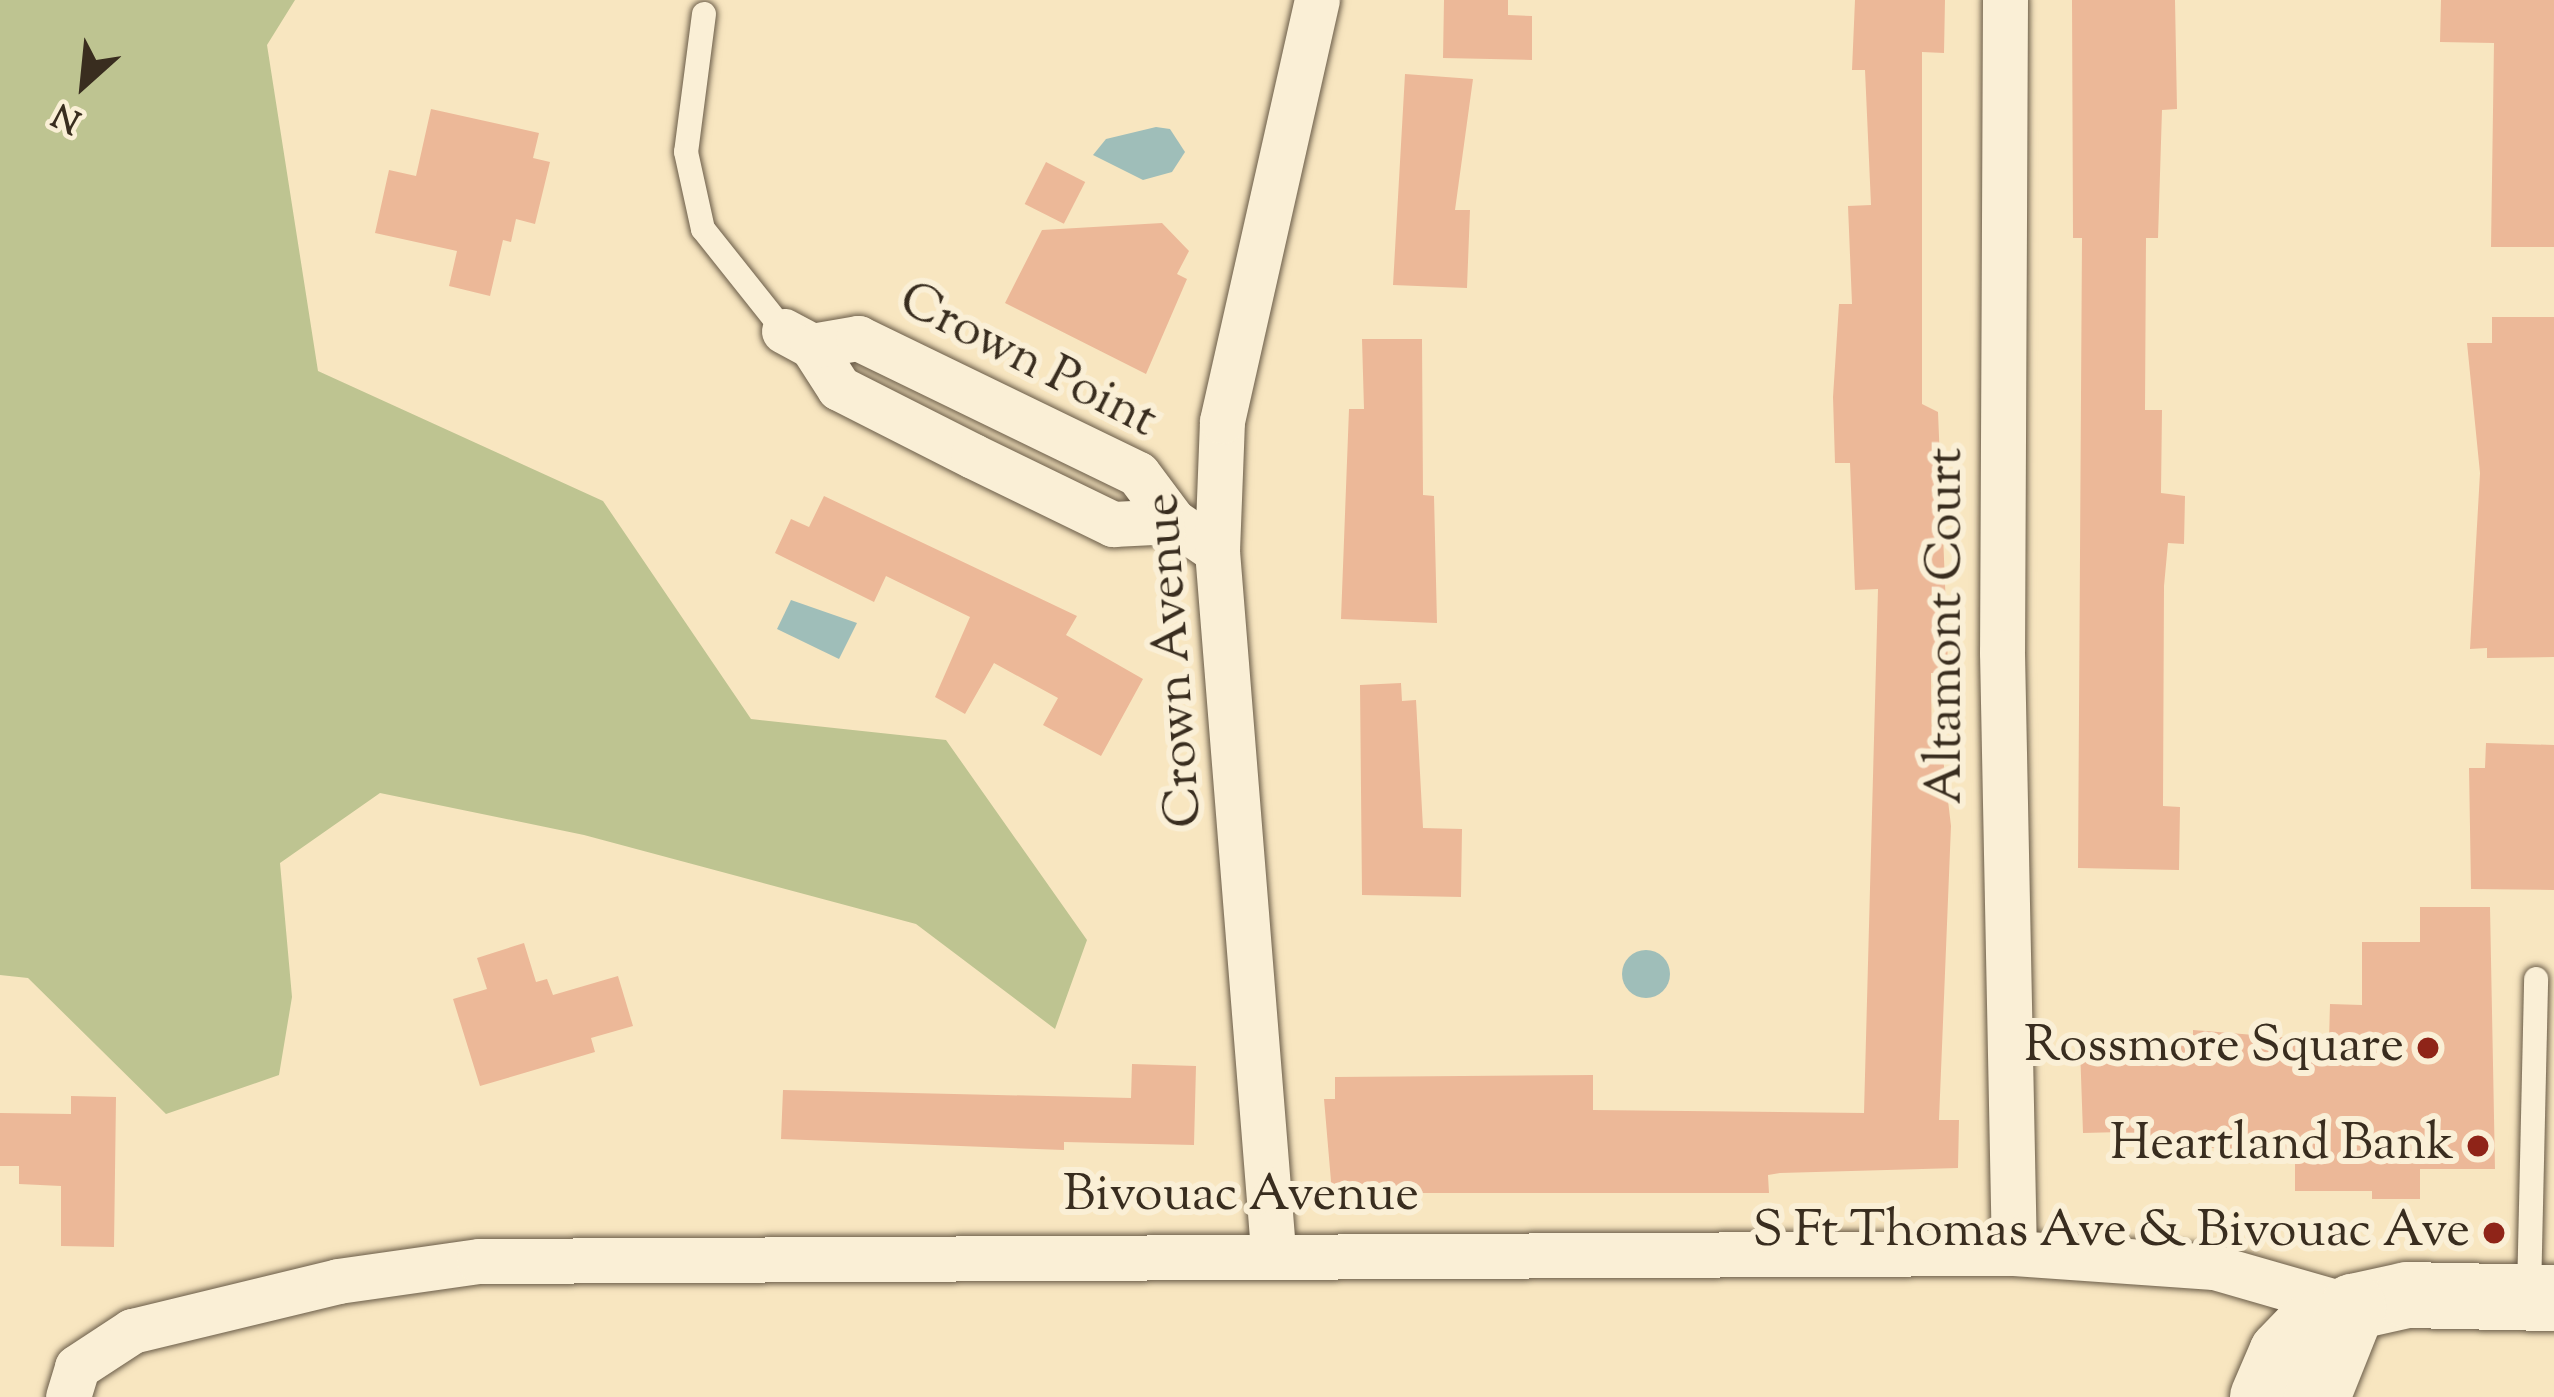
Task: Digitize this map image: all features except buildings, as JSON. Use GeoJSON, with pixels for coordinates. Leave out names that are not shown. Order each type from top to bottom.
{"type":"FeatureCollection","features":[{"type":"Feature","properties":{"kind":"main road"},"geometry":{"type":"LineString","coordinates":[[2263,1397],[2282,1353],[2305,1329],[2353,1307],[2407,1295],[2541,1298]]}},
{"type":"Feature","properties":{"kind":"main road"},"geometry":{"type":"LineString","coordinates":[[2317,1397],[2353,1307]]}},
{"type":"Feature","properties":{"kind":"street","name":"Crown Avenue"},"geometry":{"type":"LineString","coordinates":[[1273,1250],[1234,681],[1217,551],[1222,421],[1318,0]]}},
{"type":"Feature","properties":{"kind":"street","name":"Altamont Court"},"geometry":{"type":"LineString","coordinates":[[2005,0],[2002,652],[2014,1253]]}},
{"type":"Feature","properties":{"kind":"street","name":"Crown Point"},"geometry":{"type":"LineString","coordinates":[[798,339],[858,338],[1138,474],[1173,521],[1217,551]]}},
{"type":"Feature","properties":{"kind":"street","name":"Bivouac Avenue"},"geometry":{"type":"LineString","coordinates":[[68,1397],[77,1367],[132,1331],[416,1265],[1273,1250],[2014,1253],[2214,1268],[2353,1307]]}},
{"type":"Feature","properties":{"kind":"lane"},"geometry":{"type":"LineString","coordinates":[[704,14],[686,152],[703,229],[798,339]]}},
{"type":"Feature","properties":{"kind":"lane"},"geometry":{"type":"LineString","coordinates":[[2536,979],[2541,1298]]}},
{"type":"Feature","properties":{"kind":"green space"},"geometry":{"type":"Polygon","coordinates":[[[0,0],[295,0],[267,45],[318,371],[603,501],[751,719],[946,740],[1087,940],[1055,1029],[916,924],[584,835],[380,793],[280,863],[292,997],[279,1075],[166,1114],[28,978],[0,975],[0,0]]]}},
{"type":"Feature","properties":{"kind":"water"},"geometry":{"type":"Polygon","coordinates":[[[1156,127],[1170,129],[1185,152],[1172,172],[1143,180],[1093,155],[1106,139],[1156,127]]]}},
{"type":"Feature","properties":{"kind":"water"},"geometry":{"type":"Polygon","coordinates":[[[791,600],[857,623],[839,659],[777,629],[791,600]]]}},
{"type":"Feature","properties":{"kind":"water"},"geometry":{"type":"Polygon","coordinates":[[[1646,950],[1663,957],[1670,974],[1663,991],[1646,998],[1629,991],[1622,974],[1629,957],[1646,950]]]}},
{"type":"Feature","properties":{"kind":"place","name":"Rossmore Square"},"geometry":{"type":"Point","coordinates":[2428,1048]}},
{"type":"Feature","properties":{"kind":"place","name":"Heartland Bank"},"geometry":{"type":"Point","coordinates":[2478,1146]}},
{"type":"Feature","properties":{"kind":"place","name":"S Ft Thomas Ave & Bivouac Ave"},"geometry":{"type":"Point","coordinates":[2494,1233]}}]}
